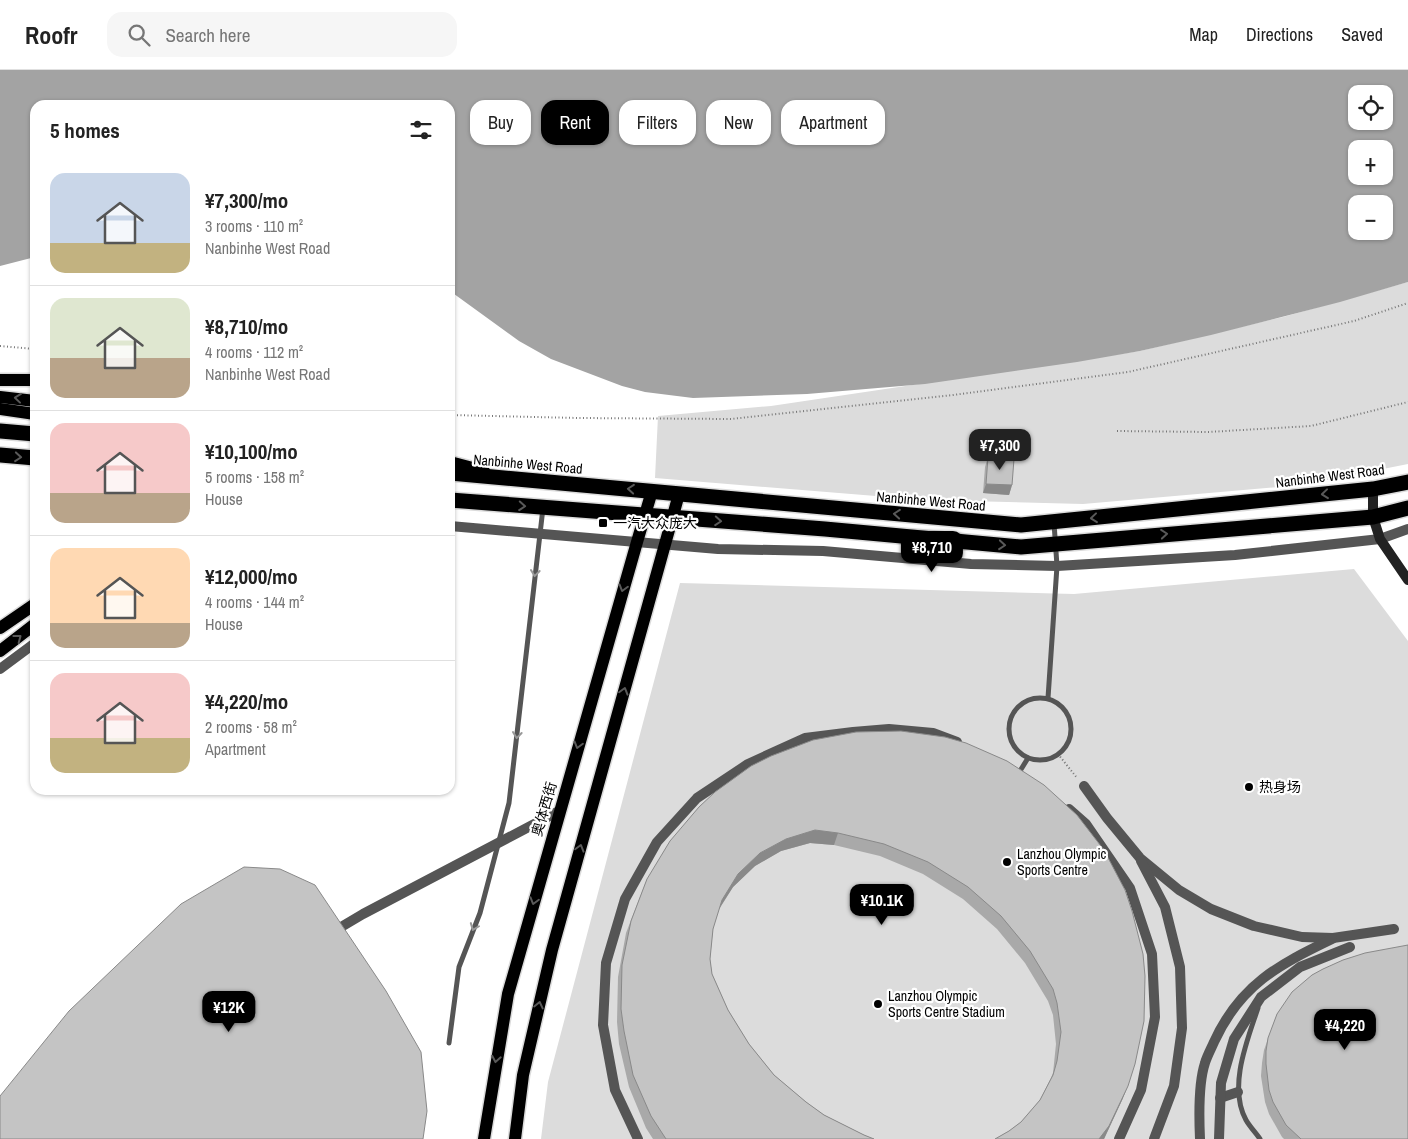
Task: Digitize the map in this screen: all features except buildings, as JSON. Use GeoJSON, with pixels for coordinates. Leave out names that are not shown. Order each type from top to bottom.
{"type":"FeatureCollection","features":[{"type":"Feature","properties":{"kind":"highway"},"geometry":{"type":"LineString","coordinates":[[0,431],[30,434]]}},
{"type":"Feature","properties":{"kind":"highway"},"geometry":{"type":"LineString","coordinates":[[0,455],[30,458]]}},
{"type":"Feature","properties":{"kind":"highway","name":"Nanbinhe West Road"},"geometry":{"type":"LineString","coordinates":[[455,474],[1021,526],[1373,489],[1408,482]]}},
{"type":"Feature","properties":{"kind":"highway"},"geometry":{"type":"LineString","coordinates":[[455,502],[645,515],[1021,547],[1373,517],[1408,508]]}},
{"type":"Feature","properties":{"kind":"main road"},"geometry":{"type":"LineString","coordinates":[[0,380],[30,380]]}},
{"type":"Feature","properties":{"kind":"main road"},"geometry":{"type":"LineString","coordinates":[[0,396],[30,400]]}},
{"type":"Feature","properties":{"kind":"main road"},"geometry":{"type":"LineString","coordinates":[[0,409],[30,413]]}},
{"type":"Feature","properties":{"kind":"main road"},"geometry":{"type":"LineString","coordinates":[[455,463],[510,479]]}},
{"type":"Feature","properties":{"kind":"main road"},"geometry":{"type":"LineString","coordinates":[[1373,489],[1373,517],[1380,539],[1408,580]]}},
{"type":"Feature","properties":{"kind":"main road","name":"奥体西街"},"geometry":{"type":"LineString","coordinates":[[484,1139],[508,994],[652,491]]}},
{"type":"Feature","properties":{"kind":"main road"},"geometry":{"type":"LineString","coordinates":[[516,1139],[523,1075],[552,950],[679,494]]}},
{"type":"Feature","properties":{"kind":"main road"},"geometry":{"type":"LineString","coordinates":[[0,628],[30,607]]}},
{"type":"Feature","properties":{"kind":"main road"},"geometry":{"type":"LineString","coordinates":[[0,651],[30,628]]}},
{"type":"Feature","properties":{"kind":"street"},"geometry":{"type":"LineString","coordinates":[[455,526],[718,549],[823,551],[971,564],[1057,566],[1235,555],[1380,539],[1408,529]]}},
{"type":"Feature","properties":{"kind":"street"},"geometry":{"type":"LineString","coordinates":[[0,669],[30,647]]}},
{"type":"Feature","properties":{"kind":"street"},"geometry":{"type":"LineString","coordinates":[[638,1139],[615,1090],[604,1034],[606,963],[625,899],[657,842],[697,798],[748,764],[804,738],[889,729],[933,733],[970,747]]}},
{"type":"Feature","properties":{"kind":"street"},"geometry":{"type":"LineString","coordinates":[[1084,786],[1140,858],[1179,890],[1211,909],[1254,926],[1302,937],[1333,938],[1394,929]]}},
{"type":"Feature","properties":{"kind":"street"},"geometry":{"type":"LineString","coordinates":[[1060,800],[1086,824],[1130,888],[1152,954],[1155,1017],[1141,1090],[1118,1139]]}},
{"type":"Feature","properties":{"kind":"street"},"geometry":{"type":"LineString","coordinates":[[336,930],[363,914],[559,812]]}},
{"type":"Feature","properties":{"kind":"street"},"geometry":{"type":"LineString","coordinates":[[1140,858],[1164,907],[1180,968],[1182,1028],[1174,1086],[1154,1139]]}},
{"type":"Feature","properties":{"kind":"street"},"geometry":{"type":"LineString","coordinates":[[1200,1139],[1199,1107],[1204,1063],[1223,1023],[1247,991],[1288,960],[1333,938]]}},
{"type":"Feature","properties":{"kind":"street"},"geometry":{"type":"LineString","coordinates":[[1219,1139],[1221,1083],[1234,1039],[1262,997],[1300,967],[1350,947]]}},
{"type":"Feature","properties":{"kind":"street"},"geometry":{"type":"LineString","coordinates":[[1220,1098],[1238,1092]]}},
{"type":"Feature","properties":{"kind":"lane"},"geometry":{"type":"LineString","coordinates":[[448,1043],[459,968],[480,913],[509,803],[543,508]]}},
{"type":"Feature","properties":{"kind":"lane"},"geometry":{"type":"LineString","coordinates":[[1048,698],[1057,566],[1054,522]]}},
{"type":"Feature","properties":{"kind":"lane"},"geometry":{"type":"LineString","coordinates":[[1037,697],[1048,698],[1057,702],[1065,709],[1070,718],[1070,738],[1058,754],[1049,759],[1039,760],[1028,758],[1019,753],[1009,735],[1008,724],[1018,706],[1027,700],[1037,697]]}},
{"type":"Feature","properties":{"kind":"lane"},"geometry":{"type":"LineString","coordinates":[[1020,771],[1028,758]]}},
{"type":"Feature","properties":{"kind":"lane"},"geometry":{"type":"LineString","coordinates":[[1260,1139],[1246,1120],[1238,1092],[1242,1057],[1262,997]]}},
{"type":"Feature","properties":{"kind":"path"},"geometry":{"type":"LineString","coordinates":[[455,415],[731,419],[953,395],[1128,372],[1354,321],[1408,303]]}},
{"type":"Feature","properties":{"kind":"path"},"geometry":{"type":"LineString","coordinates":[[0,346],[30,349]]}},
{"type":"Feature","properties":{"kind":"path"},"geometry":{"type":"LineString","coordinates":[[1116,432],[1208,432],[1311,426],[1408,402]]}},
{"type":"Feature","properties":{"kind":"path"},"geometry":{"type":"LineString","coordinates":[[1058,754],[1084,786]]}},
{"type":"Feature","properties":{"kind":"shaded area"},"geometry":{"type":"Polygon","coordinates":[[[0,70],[1408,70],[1408,282],[1340,302],[1140,351],[925,384],[807,394],[693,398],[645,392],[622,386],[551,359],[519,341],[455,295],[455,100],[30,100],[30,258],[0,266],[0,70]]]}},
{"type":"Feature","properties":{"kind":"shaded area"},"geometry":{"type":"Polygon","coordinates":[[[1408,282],[1408,464],[1302,485],[1083,504],[925,500],[655,478],[658,416],[771,406],[1140,351],[1283,317],[1408,282]]]}},
{"type":"Feature","properties":{"kind":"shaded area","name":"Lanzhou Olympic Sports Centre"},"geometry":{"type":"Polygon","coordinates":[[[1354,569],[1408,641],[1408,1139],[541,1139],[548,1082],[680,583],[1074,594],[1354,569]]]}},
{"type":"Feature","properties":{"kind":"place","name":"一汽大众庞大"},"geometry":{"type":"Point","coordinates":[603,523]}},
{"type":"Feature","properties":{"kind":"place","name":"热身场"},"geometry":{"type":"Point","coordinates":[1249,787]}},
{"type":"Feature","properties":{"kind":"place","name":"Lanzhou Olympic Sports Centre"},"geometry":{"type":"Point","coordinates":[1007,862]}},
{"type":"Feature","properties":{"kind":"place","name":"Lanzhou Olympic Sports Centre Stadium"},"geometry":{"type":"Point","coordinates":[878,1004]}}]}
